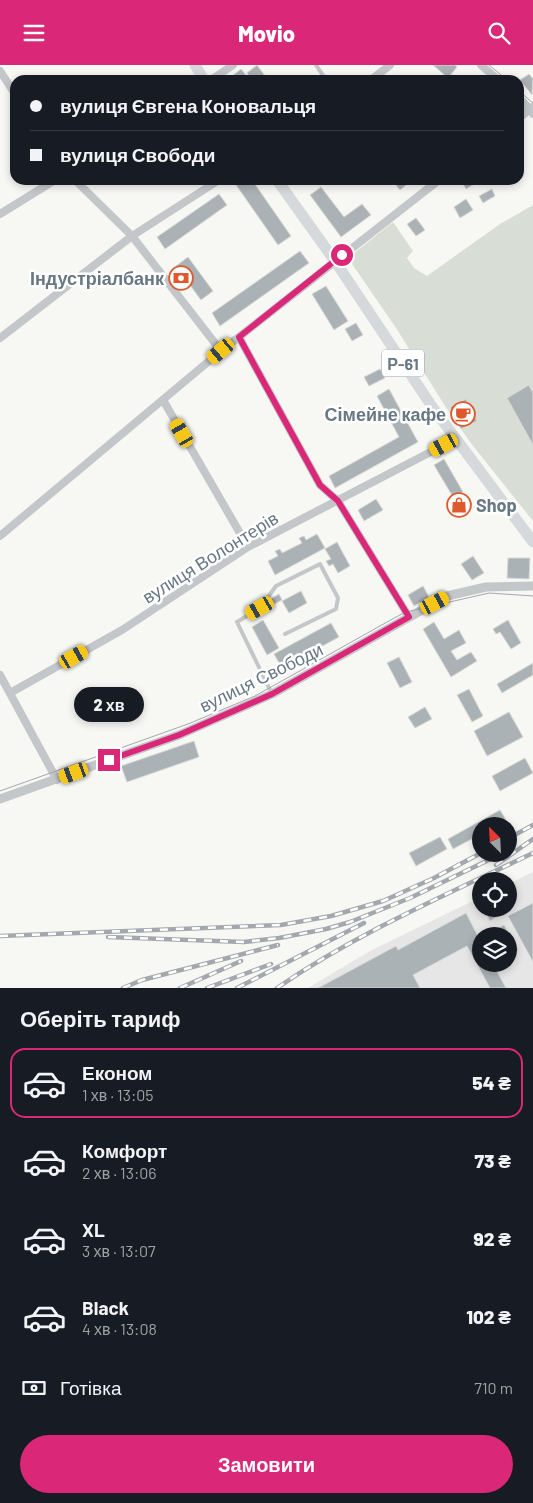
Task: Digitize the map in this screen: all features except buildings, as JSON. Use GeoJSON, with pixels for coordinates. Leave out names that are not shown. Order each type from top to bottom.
{"type":"FeatureCollection","features":[{"type":"Feature","properties":{"kind":"main road","name":"Р-61"},"geometry":{"type":"LineString","coordinates":[[281,185],[335,261],[433,408],[533,542]]}},
{"type":"Feature","properties":{"kind":"street"},"geometry":{"type":"LineString","coordinates":[[218,75],[233,65]]}},
{"type":"Feature","properties":{"kind":"street"},"geometry":{"type":"LineString","coordinates":[[377,75],[390,65]]}},
{"type":"Feature","properties":{"kind":"street"},"geometry":{"type":"LineString","coordinates":[[481,65],[492,75]]}},
{"type":"Feature","properties":{"kind":"street"},"geometry":{"type":"LineString","coordinates":[[0,71],[10,86]]}},
{"type":"Feature","properties":{"kind":"street"},"geometry":{"type":"LineString","coordinates":[[0,214],[48,185]]}},
{"type":"Feature","properties":{"kind":"street"},"geometry":{"type":"LineString","coordinates":[[80,185],[132,236],[221,351]]}},
{"type":"Feature","properties":{"kind":"street"},"geometry":{"type":"LineString","coordinates":[[0,338],[132,236],[211,185]]}},
{"type":"Feature","properties":{"kind":"street"},"geometry":{"type":"LineString","coordinates":[[0,536],[221,351],[433,185]]}},
{"type":"Feature","properties":{"kind":"street"},"geometry":{"type":"LineString","coordinates":[[239,337],[320,485],[338,501],[409,617]]}},
{"type":"Feature","properties":{"kind":"street"},"geometry":{"type":"LineString","coordinates":[[163,400],[248,547]]}},
{"type":"Feature","properties":{"kind":"street","name":"вулиця Волонтерів"},"geometry":{"type":"LineString","coordinates":[[10,693],[122,630],[248,547],[444,445],[451,433]]}},
{"type":"Feature","properties":{"kind":"street","name":"вулиця Свободи"},"geometry":{"type":"LineString","coordinates":[[0,799],[179,735],[272,694],[447,596],[486,587],[533,586]]}},
{"type":"Feature","properties":{"kind":"street"},"geometry":{"type":"LineString","coordinates":[[0,675],[57,779]]}},
{"type":"Feature","properties":{"kind":"lane"},"geometry":{"type":"LineString","coordinates":[[272,694],[237,622],[260,608],[276,586],[320,564],[338,597],[336,609],[285,634]]}},
{"type":"Feature","properties":{"kind":"shaded area"},"geometry":{"type":"Polygon","coordinates":[[[533,205],[533,521],[470,442],[348,258],[393,222],[413,251],[407,258],[414,268],[427,276],[500,224],[533,205]]]}},
{"type":"Feature","properties":{"kind":"shaded area"},"geometry":{"type":"Polygon","coordinates":[[[533,872],[533,988],[308,988],[370,951],[472,901],[472,917],[517,917],[517,880],[533,872]]]}},
{"type":"Feature","properties":{"kind":"tram line"},"geometry":{"type":"LineString","coordinates":[[489,65],[501,75]]}},
{"type":"Feature","properties":{"kind":"tram line"},"geometry":{"type":"LineString","coordinates":[[524,95],[533,103]]}},
{"type":"Feature","properties":{"kind":"tram line"},"geometry":{"type":"LineString","coordinates":[[0,791],[188,724],[255,696],[406,612],[489,593],[533,596]]}},
{"type":"Feature","properties":{"kind":"railway"},"geometry":{"type":"LineString","coordinates":[[518,833],[533,825]]}},
{"type":"Feature","properties":{"kind":"railway"},"geometry":{"type":"LineString","coordinates":[[496,865],[533,839]]}},
{"type":"Feature","properties":{"kind":"railway"},"geometry":{"type":"LineString","coordinates":[[277,988],[307,968],[370,932],[533,853]]}},
{"type":"Feature","properties":{"kind":"railway"},"geometry":{"type":"LineString","coordinates":[[0,936],[281,925],[331,916],[383,901],[434,878],[472,858]]}},
{"type":"Feature","properties":{"kind":"railway"},"geometry":{"type":"LineString","coordinates":[[108,937],[244,942],[279,938],[326,929],[350,922],[410,898],[482,863]]}},
{"type":"Feature","properties":{"kind":"railway"},"geometry":{"type":"LineString","coordinates":[[237,988],[364,923]]}},
{"type":"Feature","properties":{"kind":"railway"},"geometry":{"type":"LineString","coordinates":[[123,988],[142,980],[278,945]]}},
{"type":"Feature","properties":{"kind":"railway"},"geometry":{"type":"LineString","coordinates":[[180,988],[241,961]]}},
{"type":"Feature","properties":{"kind":"railway"},"geometry":{"type":"LineString","coordinates":[[207,988],[271,964]]}},
{"type":"Feature","properties":{"kind":"place","name":"Індустріалбанк"},"geometry":{"type":"Point","coordinates":[181,278]}},
{"type":"Feature","properties":{"kind":"place","name":"Сімейне кафе"},"geometry":{"type":"Point","coordinates":[463,414]}},
{"type":"Feature","properties":{"kind":"place","name":"Shop"},"geometry":{"type":"Point","coordinates":[459,505]}},
{"type":"Feature","properties":{"kind":"route"},"geometry":{"type":"LineString","coordinates":[[109,760],[179,735],[272,694],[409,617],[338,501],[320,485],[239,337],[342,255]]}}]}
